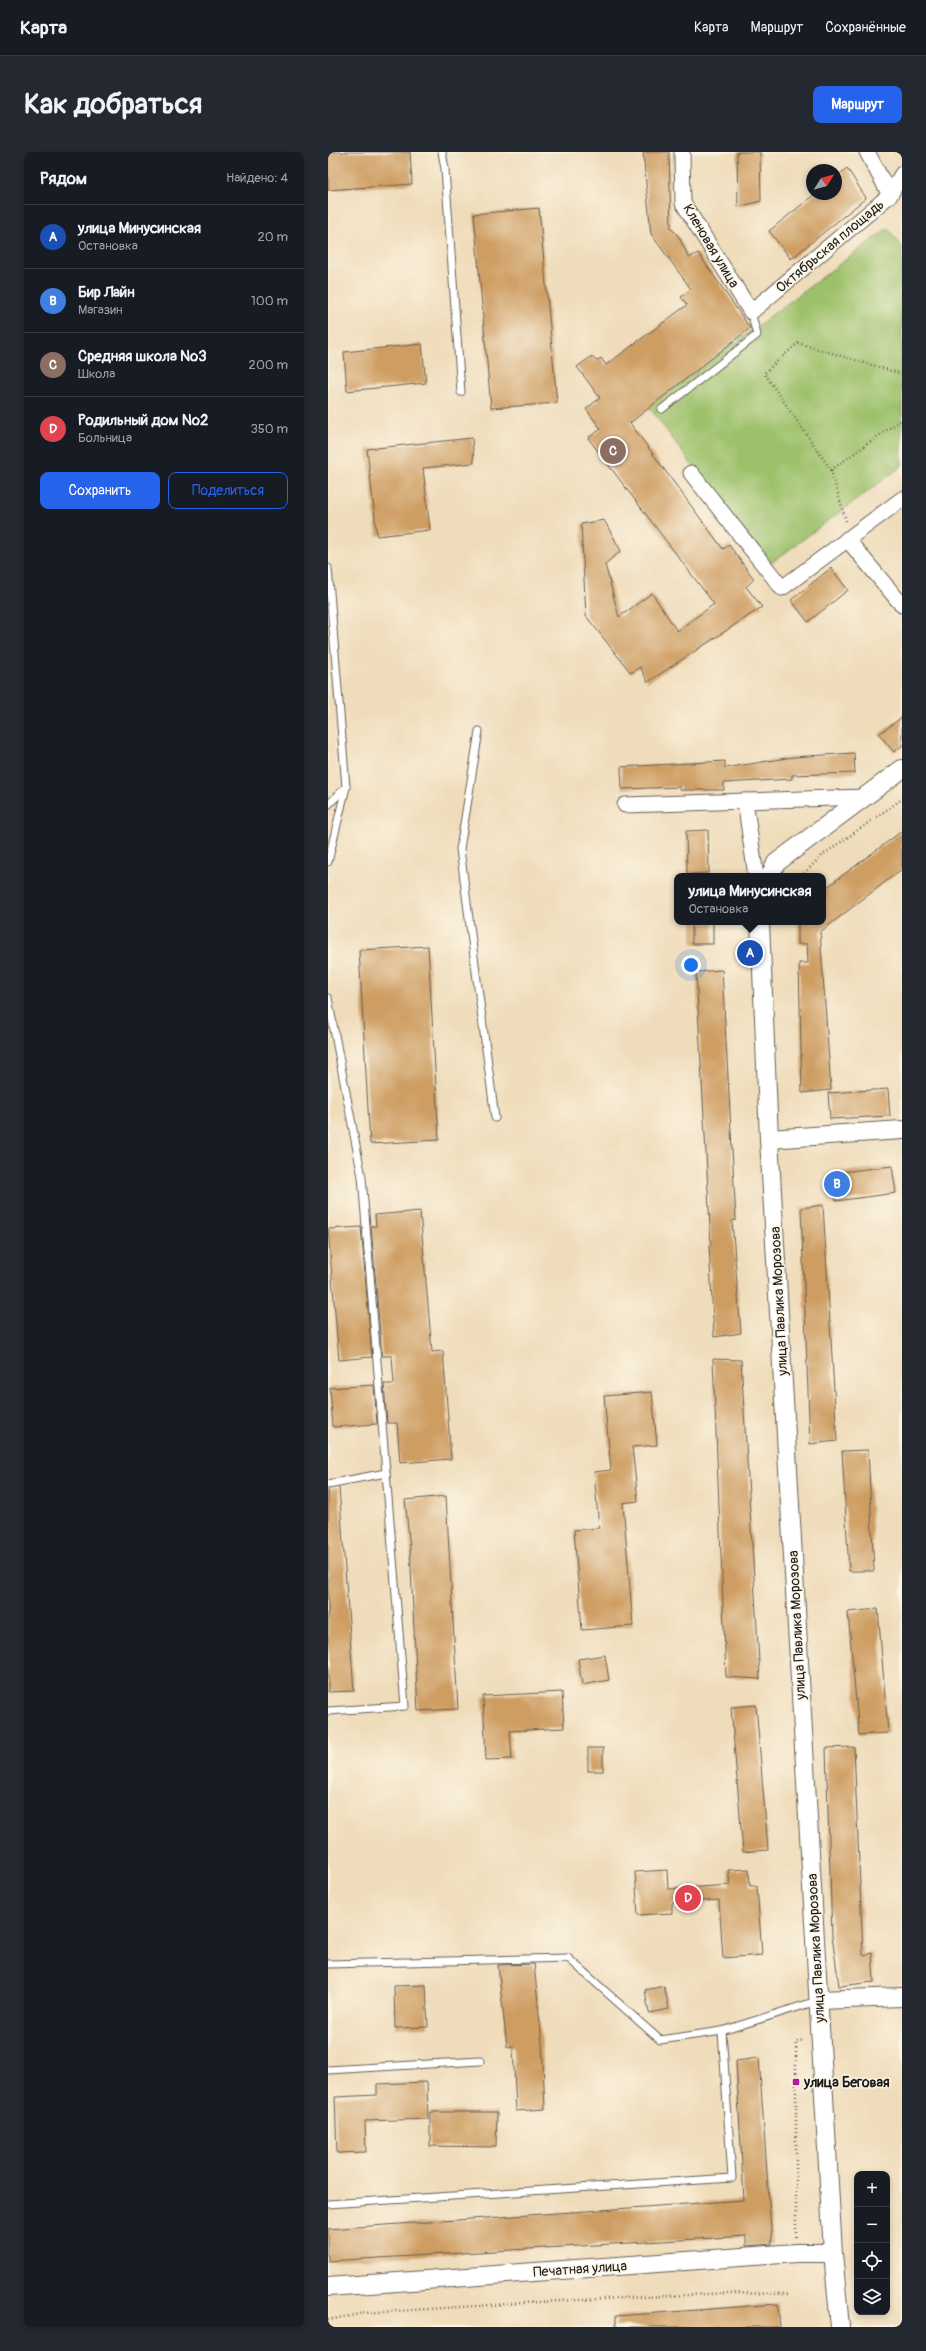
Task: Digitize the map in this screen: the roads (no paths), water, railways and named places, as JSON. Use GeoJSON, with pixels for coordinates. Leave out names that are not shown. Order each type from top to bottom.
{"type":"FeatureCollection","features":[{"type":"Feature","properties":{"kind":"street","name":"Кленовая улица"},"geometry":{"type":"LineString","coordinates":[[682,152],[683,203],[751,312]]}},
{"type":"Feature","properties":{"kind":"street"},"geometry":{"type":"LineString","coordinates":[[867,152],[890,195]]}},
{"type":"Feature","properties":{"kind":"street","name":"Октябрьская площадь"},"geometry":{"type":"LineString","coordinates":[[751,312],[890,195],[902,174]]}},
{"type":"Feature","properties":{"kind":"street"},"geometry":{"type":"LineString","coordinates":[[692,472],[782,588],[902,499]]}},
{"type":"Feature","properties":{"kind":"street"},"geometry":{"type":"LineString","coordinates":[[849,538],[902,605]]}},
{"type":"Feature","properties":{"kind":"street"},"geometry":{"type":"LineString","coordinates":[[771,873],[776,863],[902,769]]}},
{"type":"Feature","properties":{"kind":"street"},"geometry":{"type":"LineString","coordinates":[[626,805],[865,797]]}},
{"type":"Feature","properties":{"kind":"street"},"geometry":{"type":"LineString","coordinates":[[745,801],[756,873]]}},
{"type":"Feature","properties":{"kind":"street","name":"улица Павлика Морозова"},"geometry":{"type":"LineString","coordinates":[[760,925],[769,1140],[819,2000],[832,2253],[840,2327]]}},
{"type":"Feature","properties":{"kind":"street"},"geometry":{"type":"LineString","coordinates":[[769,1140],[902,1130]]}},
{"type":"Feature","properties":{"kind":"street"},"geometry":{"type":"LineString","coordinates":[[819,2000],[902,1997]]}},
{"type":"Feature","properties":{"kind":"street","name":"Печатная улица"},"geometry":{"type":"LineString","coordinates":[[328,2287],[796,2253],[832,2253]]}},
{"type":"Feature","properties":{"kind":"lane"},"geometry":{"type":"LineString","coordinates":[[442,152],[445,169],[461,392]]}},
{"type":"Feature","properties":{"kind":"lane"},"geometry":{"type":"LineString","coordinates":[[662,409],[757,335],[751,312]]}},
{"type":"Feature","properties":{"kind":"lane"},"geometry":{"type":"LineString","coordinates":[[328,568],[346,787],[328,862]]}},
{"type":"Feature","properties":{"kind":"lane"},"geometry":{"type":"LineString","coordinates":[[478,731],[460,849],[494,1118]]}},
{"type":"Feature","properties":{"kind":"lane"},"geometry":{"type":"LineString","coordinates":[[328,804],[346,787]]}},
{"type":"Feature","properties":{"kind":"lane"},"geometry":{"type":"LineString","coordinates":[[328,998],[362,1177],[405,1706],[328,1710]]}},
{"type":"Feature","properties":{"kind":"lane"},"geometry":{"type":"LineString","coordinates":[[328,1484],[386,1473]]}},
{"type":"Feature","properties":{"kind":"lane"},"geometry":{"type":"LineString","coordinates":[[328,1964],[568,1958],[660,2040],[722,2031],[819,2000]]}},
{"type":"Feature","properties":{"kind":"lane"},"geometry":{"type":"LineString","coordinates":[[328,2204],[732,2178],[722,2031]]}},
{"type":"Feature","properties":{"kind":"lane"},"geometry":{"type":"LineString","coordinates":[[328,2070],[480,2061]]}},
{"type":"Feature","properties":{"kind":"place","name":"Средняя школа №3"},"geometry":{"type":"Point","coordinates":[613,451]}},
{"type":"Feature","properties":{"kind":"place","name":"улица Минусинская"},"geometry":{"type":"Point","coordinates":[750,953]}},
{"type":"Feature","properties":{"kind":"place","name":"Бир Лайн"},"geometry":{"type":"Point","coordinates":[837,1184]}},
{"type":"Feature","properties":{"kind":"place","name":"Родильный дом №2"},"geometry":{"type":"Point","coordinates":[688,1898]}},
{"type":"Feature","properties":{"kind":"place","name":"улица Беговая"},"geometry":{"type":"Point","coordinates":[796,2082]}}]}
